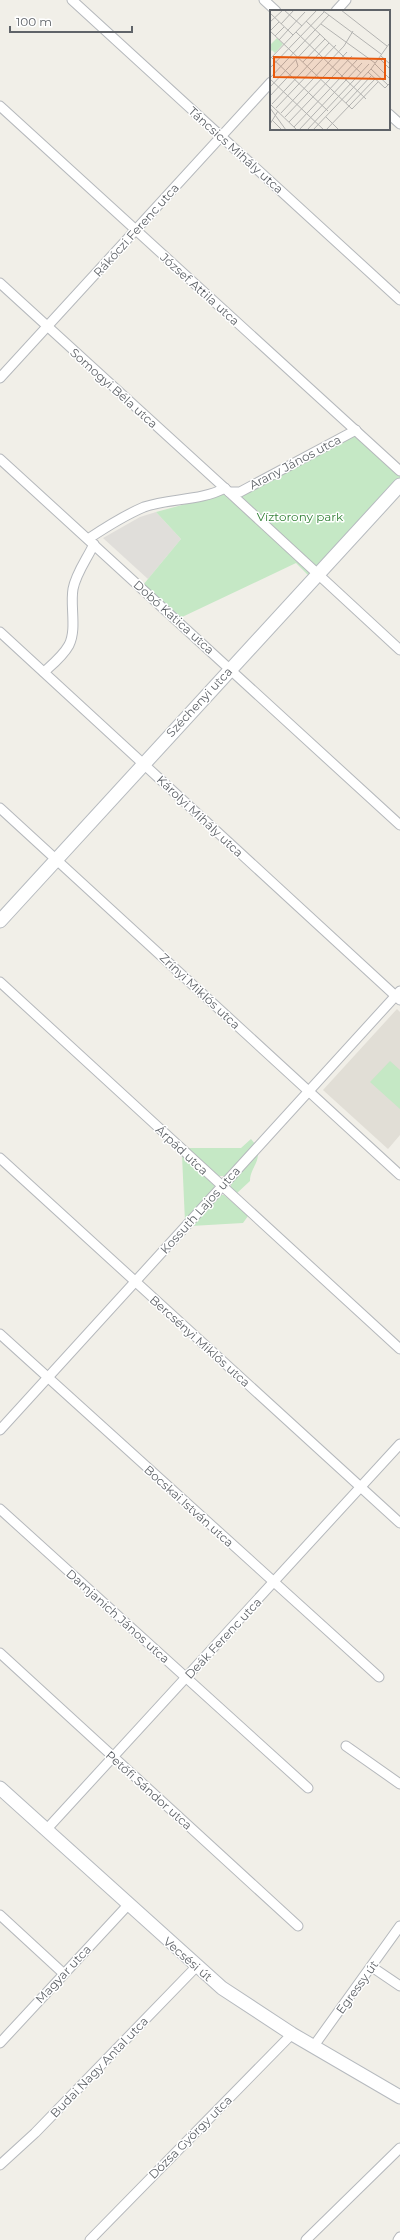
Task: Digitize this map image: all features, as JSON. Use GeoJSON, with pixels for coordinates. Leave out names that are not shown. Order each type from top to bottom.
{"type":"FeatureCollection","features":[{"type":"Feature","properties":{"kind":"street","name":"Táncsics Mihály utca"},"geometry":{"type":"LineString","coordinates":[[72,0],[400,300]]}},
{"type":"Feature","properties":{"kind":"street"},"geometry":{"type":"LineString","coordinates":[[264,0],[275,10]]}},
{"type":"Feature","properties":{"kind":"street"},"geometry":{"type":"LineString","coordinates":[[337,10],[346,0]]}},
{"type":"Feature","properties":{"kind":"street","name":"Rákóczi Ferenc utca"},"geometry":{"type":"LineString","coordinates":[[0,378],[270,83]]}},
{"type":"Feature","properties":{"kind":"street","name":"József Attila utca"},"geometry":{"type":"LineString","coordinates":[[0,106],[400,471]]}},
{"type":"Feature","properties":{"kind":"street"},"geometry":{"type":"LineString","coordinates":[[390,115],[400,124]]}},
{"type":"Feature","properties":{"kind":"street","name":"Somogyi Béla utca"},"geometry":{"type":"LineString","coordinates":[[0,283],[229,491],[400,650]]}},
{"type":"Feature","properties":{"kind":"street","name":"Arany János utca"},"geometry":{"type":"LineString","coordinates":[[44,672],[70,644],[72,632],[71,603],[73,587],[91,542],[108,526],[145,507],[229,491],[240,492],[356,430]]}},
{"type":"Feature","properties":{"kind":"street","name":"Dobó Katica utca"},"geometry":{"type":"LineString","coordinates":[[0,459],[400,824]]}},
{"type":"Feature","properties":{"kind":"street","name":"Széchenyi utca"},"geometry":{"type":"LineString","coordinates":[[0,921],[230,668],[400,485]]}},
{"type":"Feature","properties":{"kind":"street","name":"Károlyi Mihály utca"},"geometry":{"type":"LineString","coordinates":[[0,632],[399,996]]}},
{"type":"Feature","properties":{"kind":"street","name":"Zrínyi Miklós utca"},"geometry":{"type":"LineString","coordinates":[[0,808],[400,1175]]}},
{"type":"Feature","properties":{"kind":"street","name":"Árpád utca"},"geometry":{"type":"LineString","coordinates":[[0,982],[400,1349]]}},
{"type":"Feature","properties":{"kind":"street","name":"Kossuth Lajos utca"},"geometry":{"type":"LineString","coordinates":[[0,1430],[222,1186],[399,996]]}},
{"type":"Feature","properties":{"kind":"street","name":"Bercsényi Miklós utca"},"geometry":{"type":"LineString","coordinates":[[0,1158],[400,1523]]}},
{"type":"Feature","properties":{"kind":"street","name":"Bocskai István utca"},"geometry":{"type":"LineString","coordinates":[[0,1334],[273,1583],[379,1677]]}},
{"type":"Feature","properties":{"kind":"street","name":"Deák Ferenc utca"},"geometry":{"type":"LineString","coordinates":[[46,1830],[400,1444]]}},
{"type":"Feature","properties":{"kind":"street","name":"Damjanich János utca"},"geometry":{"type":"LineString","coordinates":[[0,1509],[308,1788]]}},
{"type":"Feature","properties":{"kind":"street","name":"Petőfi Sándor utca"},"geometry":{"type":"LineString","coordinates":[[0,1653],[298,1926]]}},
{"type":"Feature","properties":{"kind":"street"},"geometry":{"type":"LineString","coordinates":[[346,1746],[400,1784]]}},
{"type":"Feature","properties":{"kind":"street","name":"Vecsési út"},"geometry":{"type":"LineString","coordinates":[[0,1788],[196,1967],[238,2001],[313,2047],[400,2097]]}},
{"type":"Feature","properties":{"kind":"street","name":"Magyar utca"},"geometry":{"type":"LineString","coordinates":[[1,2040],[128,1905]]}},
{"type":"Feature","properties":{"kind":"street"},"geometry":{"type":"LineString","coordinates":[[0,1915],[63,1973]]}},
{"type":"Feature","properties":{"kind":"street","name":"Egressy út"},"geometry":{"type":"LineString","coordinates":[[313,2047],[400,1926]]}},
{"type":"Feature","properties":{"kind":"street"},"geometry":{"type":"LineString","coordinates":[[372,1966],[400,1986]]}},
{"type":"Feature","properties":{"kind":"street","name":"Budai Nagy Antal utca"},"geometry":{"type":"LineString","coordinates":[[0,2165],[35,2133],[196,1967]]}},
{"type":"Feature","properties":{"kind":"street","name":"Dózsa György utca"},"geometry":{"type":"LineString","coordinates":[[90,2240],[292,2034]]}},
{"type":"Feature","properties":{"kind":"street"},"geometry":{"type":"LineString","coordinates":[[306,2240],[400,2148]]}},
{"type":"Feature","properties":{"kind":"shaded area"},"geometry":{"type":"Polygon","coordinates":[[[156,512],[181,539],[148,579],[103,538],[140,517],[156,512]]]}},
{"type":"Feature","properties":{"kind":"shaded area"},"geometry":{"type":"Polygon","coordinates":[[[397,1009],[400,1012],[400,1135],[388,1149],[323,1090],[397,1009]]]}},
{"type":"Feature","properties":{"kind":"green space","name":"Víztorony park"},"geometry":{"type":"Polygon","coordinates":[[[355,434],[400,474],[400,479],[309,576],[296,563],[180,618],[143,585],[181,539],[156,512],[223,494],[230,500],[355,434]]]}},
{"type":"Feature","properties":{"kind":"green space"},"geometry":{"type":"Polygon","coordinates":[[[390,1061],[400,1070],[400,1109],[370,1082],[390,1061]]]}},
{"type":"Feature","properties":{"kind":"green space"},"geometry":{"type":"Polygon","coordinates":[[[251,1139],[255,1144],[225,1176],[219,1176],[186,1148],[241,1148],[251,1139]]]}},
{"type":"Feature","properties":{"kind":"green space"},"geometry":{"type":"Polygon","coordinates":[[[258,1154],[250,1181],[236,1194],[231,1189],[231,1183],[258,1154]]]}},
{"type":"Feature","properties":{"kind":"green space"},"geometry":{"type":"Polygon","coordinates":[[[182,1155],[214,1183],[214,1188],[185,1222],[182,1155]]]}},
{"type":"Feature","properties":{"kind":"green space"},"geometry":{"type":"Polygon","coordinates":[[[219,1195],[224,1195],[248,1216],[243,1223],[191,1226],[219,1195]]]}}]}
